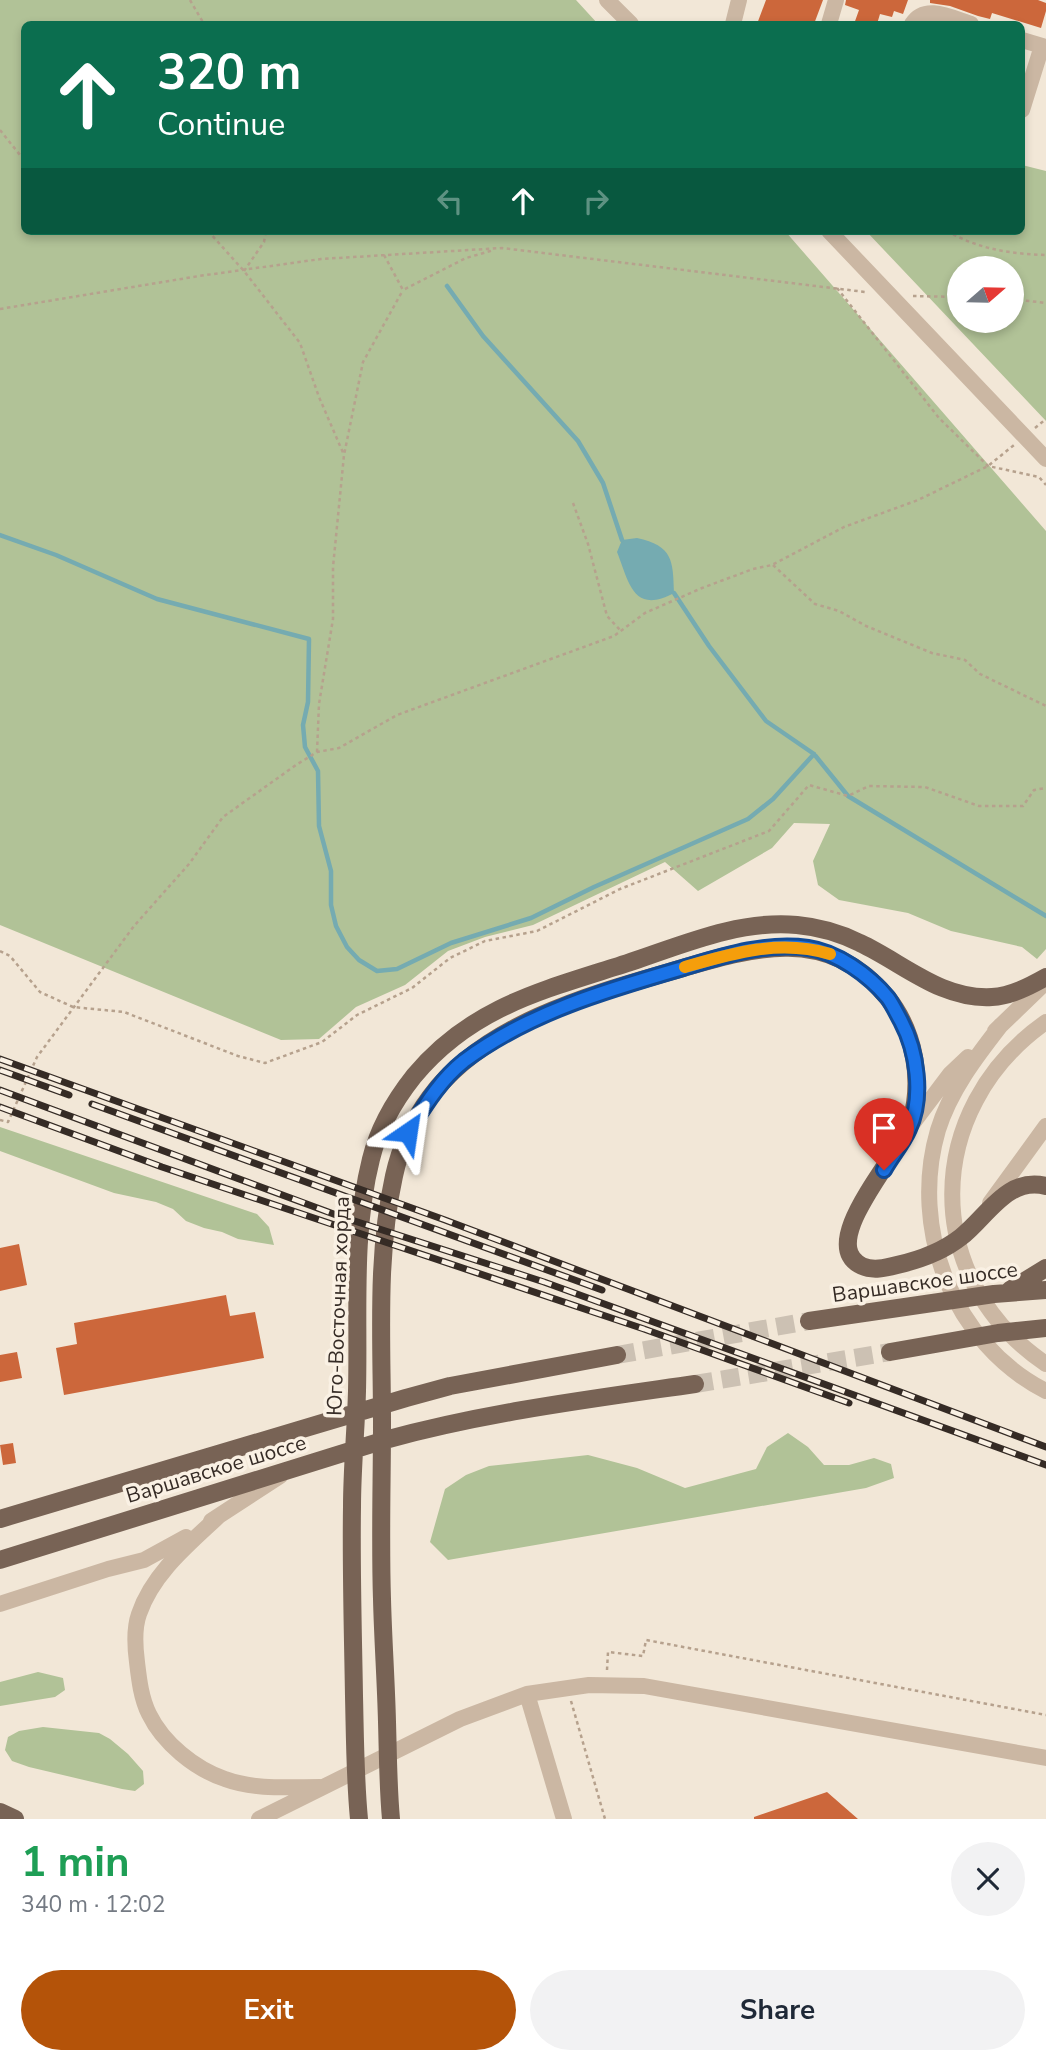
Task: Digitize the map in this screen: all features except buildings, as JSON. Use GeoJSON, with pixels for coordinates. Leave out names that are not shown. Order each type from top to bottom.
{"type":"FeatureCollection","features":[{"type":"Feature","properties":{"kind":"main road","name":"Юго-Восточная хорда"},"geometry":{"type":"LineString","coordinates":[[359,1819],[356,1795],[352,1506],[363,1197],[372,1156],[387,1118],[413,1078],[443,1046],[487,1014],[562,984],[723,933],[762,924],[798,925],[835,932],[863,944],[931,983],[960,994],[993,997],[1025,989],[1046,979]]}},
{"type":"Feature","properties":{"kind":"main road","name":"Юго-Восточная хорда"},"geometry":{"type":"LineString","coordinates":[[391,1819],[382,1597],[383,1247],[394,1172],[408,1132],[431,1096],[461,1063],[501,1035],[608,990],[741,951],[777,947],[808,948],[834,956],[858,970],[888,998],[905,1029],[917,1066],[917,1094],[910,1128]]}},
{"type":"Feature","properties":{"kind":"main road"},"geometry":{"type":"LineString","coordinates":[[910,1128],[850,1224],[846,1245],[855,1261],[865,1267],[874,1269],[930,1255],[961,1237],[982,1213],[1016,1188],[1027,1184],[1046,1186]]}},
{"type":"Feature","properties":{"kind":"main road"},"geometry":{"type":"LineString","coordinates":[[1005,1292],[1046,1268]]}},
{"type":"Feature","properties":{"kind":"main road","name":"Варшавское шоссе"},"geometry":{"type":"LineString","coordinates":[[809,1321],[1005,1292],[1046,1290]]}},
{"type":"Feature","properties":{"kind":"main road"},"geometry":{"type":"LineString","coordinates":[[890,1352],[998,1333],[1046,1328]]}},
{"type":"Feature","properties":{"kind":"main road","name":"Варшавское шоссе"},"geometry":{"type":"LineString","coordinates":[[0,1519],[450,1386],[617,1355]]}},
{"type":"Feature","properties":{"kind":"main road","name":"Варшавское шоссе"},"geometry":{"type":"LineString","coordinates":[[0,1560],[448,1423],[695,1384]]}},
{"type":"Feature","properties":{"kind":"street"},"geometry":{"type":"LineString","coordinates":[[607,0],[628,21]]}},
{"type":"Feature","properties":{"kind":"street"},"geometry":{"type":"LineString","coordinates":[[734,21],[739,0]]}},
{"type":"Feature","properties":{"kind":"street"},"geometry":{"type":"LineString","coordinates":[[830,21],[836,0]]}},
{"type":"Feature","properties":{"kind":"street"},"geometry":{"type":"LineString","coordinates":[[914,21],[918,16],[929,12],[960,21]]}},
{"type":"Feature","properties":{"kind":"street"},"geometry":{"type":"LineString","coordinates":[[1025,41],[1044,47],[1025,101]]}},
{"type":"Feature","properties":{"kind":"street"},"geometry":{"type":"LineString","coordinates":[[833,235],[1046,458]]}},
{"type":"Feature","properties":{"kind":"street"},"geometry":{"type":"LineString","coordinates":[[910,1128],[950,1074],[1046,979]]}},
{"type":"Feature","properties":{"kind":"street"},"geometry":{"type":"LineString","coordinates":[[1046,1022],[1014,1049],[990,1076],[965,1121],[954,1160],[953,1183],[955,1225],[964,1262],[978,1294],[1017,1343],[1046,1364]]}},
{"type":"Feature","properties":{"kind":"street"},"geometry":{"type":"LineString","coordinates":[[1001,1025],[971,1064],[946,1109],[938,1131],[929,1181],[931,1228],[942,1270],[958,1306],[985,1343],[1017,1373],[1046,1391]]}},
{"type":"Feature","properties":{"kind":"street"},"geometry":{"type":"LineString","coordinates":[[982,1213],[1046,1126]]}},
{"type":"Feature","properties":{"kind":"street"},"geometry":{"type":"LineString","coordinates":[[0,1604],[144,1560],[220,1516],[291,1469]]}},
{"type":"Feature","properties":{"kind":"street"},"geometry":{"type":"LineString","coordinates":[[220,1516],[172,1560],[150,1591],[138,1615],[135,1648],[139,1682],[149,1714],[166,1738],[194,1763],[224,1779],[253,1786],[326,1787]]}},
{"type":"Feature","properties":{"kind":"street"},"geometry":{"type":"LineString","coordinates":[[259,1819],[460,1719],[527,1694],[589,1685],[644,1686],[1046,1758]]}},
{"type":"Feature","properties":{"kind":"street"},"geometry":{"type":"LineString","coordinates":[[527,1694],[564,1819]]}},
{"type":"Feature","properties":{"kind":"path"},"geometry":{"type":"LineString","coordinates":[[190,0],[202,21]]}},
{"type":"Feature","properties":{"kind":"path"},"geometry":{"type":"LineString","coordinates":[[0,131],[21,156]]}},
{"type":"Feature","properties":{"kind":"path"},"geometry":{"type":"LineString","coordinates":[[212,235],[244,271],[300,343],[344,455]]}},
{"type":"Feature","properties":{"kind":"path"},"geometry":{"type":"LineString","coordinates":[[244,271],[264,242],[265,235]]}},
{"type":"Feature","properties":{"kind":"path"},"geometry":{"type":"LineString","coordinates":[[954,235],[1008,253],[1046,255]]}},
{"type":"Feature","properties":{"kind":"path"},"geometry":{"type":"LineString","coordinates":[[0,309],[199,276],[321,260],[502,248],[889,295],[947,297]]}},
{"type":"Feature","properties":{"kind":"path"},"geometry":{"type":"LineString","coordinates":[[317,751],[319,705],[332,620],[333,567],[344,455],[363,362],[403,290],[466,258],[502,248]]}},
{"type":"Feature","properties":{"kind":"path"},"geometry":{"type":"LineString","coordinates":[[384,255],[403,290]]}},
{"type":"Feature","properties":{"kind":"path"},"geometry":{"type":"LineString","coordinates":[[837,288],[939,418],[988,466],[1039,477],[1046,485]]}},
{"type":"Feature","properties":{"kind":"path"},"geometry":{"type":"LineString","coordinates":[[1024,300],[1046,303]]}},
{"type":"Feature","properties":{"kind":"path"},"geometry":{"type":"LineString","coordinates":[[0,1120],[8,1122],[37,1057],[73,1007],[134,926],[189,864],[223,817],[317,751],[339,748],[397,715],[614,636],[645,613],[753,569],[772,565],[844,527],[918,500],[988,466],[1025,436]]}},
{"type":"Feature","properties":{"kind":"path"},"geometry":{"type":"LineString","coordinates":[[573,503],[588,544],[607,616],[621,631]]}},
{"type":"Feature","properties":{"kind":"path"},"geometry":{"type":"LineString","coordinates":[[772,565],[815,604],[839,611],[866,626],[932,653],[965,660],[980,674],[1046,706]]}},
{"type":"Feature","properties":{"kind":"path"},"geometry":{"type":"LineString","coordinates":[[0,951],[10,956],[40,992],[73,1007],[124,1012],[238,1056],[265,1063],[322,1042],[357,1015],[412,988],[450,958],[485,941],[537,931],[620,889],[769,831],[809,785],[848,796],[869,786],[925,786],[979,806],[1023,806],[1034,790],[1046,788]]}},
{"type":"Feature","properties":{"kind":"path"},"geometry":{"type":"LineString","coordinates":[[606,1685],[608,1652],[643,1656],[646,1640],[1046,1715]]}},
{"type":"Feature","properties":{"kind":"path"},"geometry":{"type":"LineString","coordinates":[[567,1688],[605,1819]]}},
{"type":"Feature","properties":{"kind":"green space"},"geometry":{"type":"Polygon","coordinates":[[[0,0],[576,0],[595,21],[21,21],[21,235],[788,235],[1046,531],[1046,949],[1037,959],[1022,947],[951,931],[908,913],[839,900],[818,885],[813,861],[830,824],[794,823],[772,848],[698,891],[665,862],[533,925],[485,937],[448,951],[405,985],[356,1007],[319,1039],[281,1040],[0,925],[0,0]]]}},
{"type":"Feature","properties":{"kind":"green space"},"geometry":{"type":"Polygon","coordinates":[[[1025,166],[1046,171],[1046,421],[963,333],[1024,333],[1024,256],[947,256],[947,316],[870,235],[1025,235],[1025,166]]]}},
{"type":"Feature","properties":{"kind":"green space"},"geometry":{"type":"Polygon","coordinates":[[[0,1127],[257,1214],[269,1227],[274,1245],[238,1239],[204,1228],[186,1221],[173,1209],[156,1202],[114,1193],[0,1151],[0,1127]]]}},
{"type":"Feature","properties":{"kind":"green space"},"geometry":{"type":"Polygon","coordinates":[[[788,1433],[808,1447],[824,1465],[849,1465],[874,1458],[891,1464],[894,1478],[866,1488],[448,1560],[430,1542],[445,1489],[466,1475],[489,1466],[588,1455],[637,1468],[685,1488],[756,1469],[767,1447],[788,1433]]]}},
{"type":"Feature","properties":{"kind":"green space"},"geometry":{"type":"Polygon","coordinates":[[[38,1672],[63,1678],[65,1690],[55,1697],[0,1706],[0,1682],[38,1672]]]}},
{"type":"Feature","properties":{"kind":"green space"},"geometry":{"type":"Polygon","coordinates":[[[43,1727],[99,1733],[110,1739],[143,1771],[144,1784],[135,1791],[122,1789],[12,1761],[5,1750],[8,1737],[19,1731],[43,1727]]]}},
{"type":"Feature","properties":{"kind":"water"},"geometry":{"type":"Polygon","coordinates":[[[637,538],[658,545],[669,556],[674,593],[649,600],[641,598],[629,584],[617,552],[622,540],[637,538]]]}},
{"type":"Feature","properties":{"kind":"waterway"},"geometry":{"type":"LineString","coordinates":[[447,286],[483,336],[578,441],[603,483],[622,540]]}},
{"type":"Feature","properties":{"kind":"waterway"},"geometry":{"type":"LineString","coordinates":[[0,535],[56,555],[157,599],[309,639],[308,702],[303,725],[305,747],[318,771],[319,826],[331,871],[331,905],[336,926],[347,947],[359,960],[377,971],[397,969],[451,943],[531,918],[748,819],[773,799],[814,754]]}},
{"type":"Feature","properties":{"kind":"waterway"},"geometry":{"type":"LineString","coordinates":[[674,593],[709,646],[766,721],[814,754],[848,796],[1046,916]]}},
{"type":"Feature","properties":{"kind":"tunnel"},"geometry":{"type":"LineString","coordinates":[[617,1355],[809,1321]]}},
{"type":"Feature","properties":{"kind":"tunnel"},"geometry":{"type":"LineString","coordinates":[[695,1384],[890,1352]]}},
{"type":"Feature","properties":{"kind":"railway"},"geometry":{"type":"LineString","coordinates":[[0,1059],[445,1220],[1046,1447]]}},
{"type":"Feature","properties":{"kind":"railway"},"geometry":{"type":"LineString","coordinates":[[0,1070],[69,1095]]}},
{"type":"Feature","properties":{"kind":"railway"},"geometry":{"type":"LineString","coordinates":[[0,1090],[339,1216],[544,1282],[1046,1465]]}},
{"type":"Feature","properties":{"kind":"railway"},"geometry":{"type":"LineString","coordinates":[[92,1104],[602,1290]]}},
{"type":"Feature","properties":{"kind":"railway"},"geometry":{"type":"LineString","coordinates":[[0,1107],[162,1167],[644,1329],[849,1403]]}},
{"type":"Feature","properties":{"kind":"slow traffic"},"geometry":{"type":"LineString","coordinates":[[685,967],[741,951],[777,947],[808,948],[830,954]]}},
{"type":"Feature","properties":{"kind":"route"},"geometry":{"type":"LineString","coordinates":[[408,1132],[431,1096],[461,1063],[501,1035],[548,1013],[608,990],[741,951],[777,947],[808,948],[834,956],[858,970],[888,998],[905,1029],[917,1066],[917,1094],[910,1128],[884,1170]]}}]}
